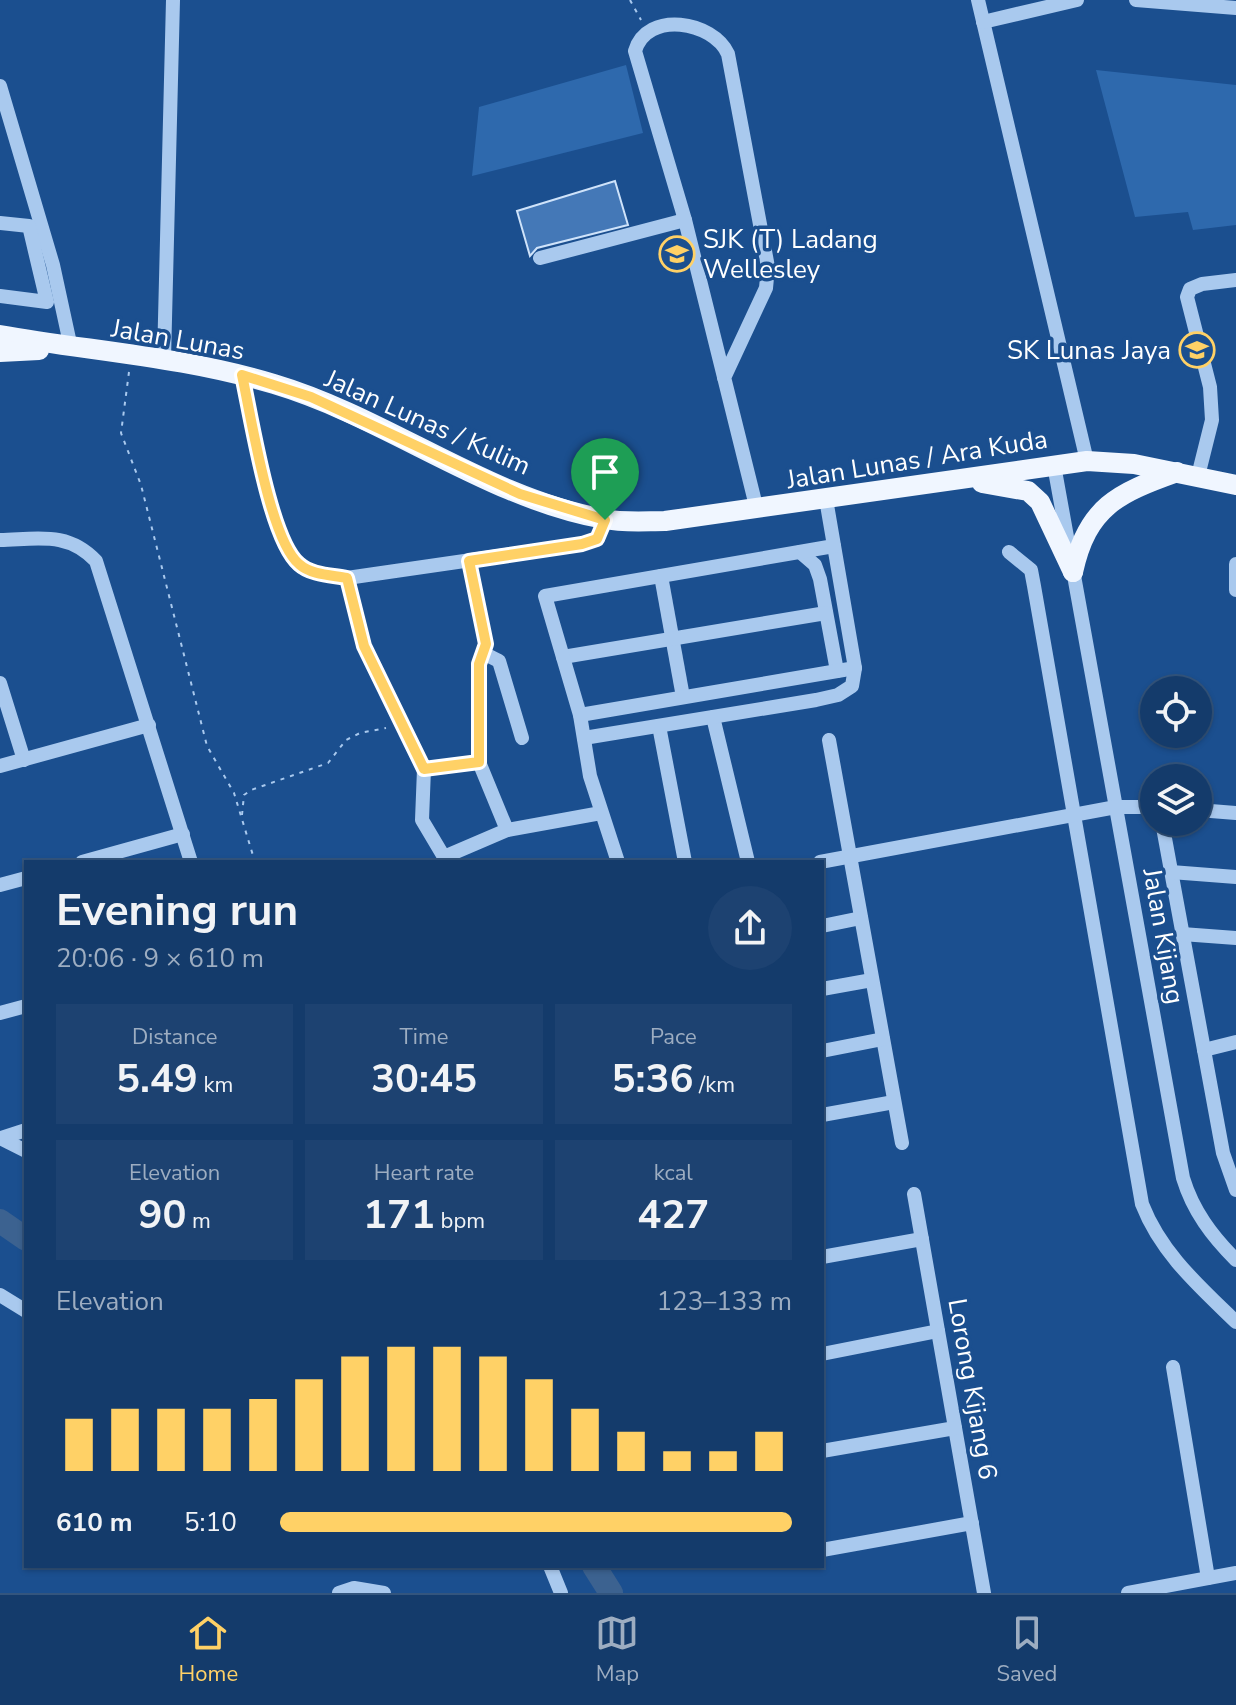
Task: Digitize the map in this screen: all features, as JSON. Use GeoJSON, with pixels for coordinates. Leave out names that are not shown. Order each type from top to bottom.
{"type":"FeatureCollection","features":[{"type":"Feature","properties":{"kind":"main road","name":"Jalan Lunas"},"geometry":{"type":"LineString","coordinates":[[0,335],[71,348],[164,359],[275,384]]}},
{"type":"Feature","properties":{"kind":"main road","name":"Jalan Lunas"},"geometry":{"type":"LineString","coordinates":[[0,352],[71,348]]}},
{"type":"Feature","properties":{"kind":"main road","name":"Jalan Lunas / Kulim"},"geometry":{"type":"LineString","coordinates":[[275,384],[311,397],[520,494],[605,520]]}},
{"type":"Feature","properties":{"kind":"main road","name":"Jalan Lunas / Ara Kuda"},"geometry":{"type":"LineString","coordinates":[[605,520],[665,521],[757,510],[1087,461],[1134,464],[1236,485]]}},
{"type":"Feature","properties":{"kind":"main road"},"geometry":{"type":"LineString","coordinates":[[1073,572],[1084,533],[1100,511],[1145,484],[1188,474]]}},
{"type":"Feature","properties":{"kind":"main road"},"geometry":{"type":"LineString","coordinates":[[954,479],[1028,491],[1040,502],[1073,572]]}},
{"type":"Feature","properties":{"kind":"street"},"geometry":{"type":"LineString","coordinates":[[164,359],[173,0]]}},
{"type":"Feature","properties":{"kind":"street"},"geometry":{"type":"LineString","coordinates":[[978,0],[1087,461]]}},
{"type":"Feature","properties":{"kind":"street"},"geometry":{"type":"LineString","coordinates":[[983,22],[1077,0]]}},
{"type":"Feature","properties":{"kind":"street"},"geometry":{"type":"LineString","coordinates":[[1136,0],[1236,8]]}},
{"type":"Feature","properties":{"kind":"street"},"geometry":{"type":"LineString","coordinates":[[724,378],[766,288],[768,267],[728,54],[722,41],[678,23],[648,31],[639,39],[635,51],[685,220],[724,378],[757,510]]}},
{"type":"Feature","properties":{"kind":"street"},"geometry":{"type":"LineString","coordinates":[[0,86],[53,265],[71,348]]}},
{"type":"Feature","properties":{"kind":"street"},"geometry":{"type":"LineString","coordinates":[[540,258],[685,220]]}},
{"type":"Feature","properties":{"kind":"street"},"geometry":{"type":"LineString","coordinates":[[0,223],[29,226],[47,302],[0,296]]}},
{"type":"Feature","properties":{"kind":"street"},"geometry":{"type":"LineString","coordinates":[[1188,474],[1212,420],[1210,387],[1187,297],[1190,289],[1202,284],[1236,280]]}},
{"type":"Feature","properties":{"kind":"street"},"geometry":{"type":"LineString","coordinates":[[242,375],[276,520],[287,550],[300,565],[312,572],[347,578],[582,544],[597,539],[605,520]]}},
{"type":"Feature","properties":{"kind":"street","name":"Jalan Kijang"},"geometry":{"type":"LineString","coordinates":[[1054,465],[1183,1178],[1190,1200],[1202,1220],[1236,1260]]}},
{"type":"Feature","properties":{"kind":"street"},"geometry":{"type":"LineString","coordinates":[[584,738],[838,695],[852,686],[855,668],[826,499]]}},
{"type":"Feature","properties":{"kind":"street"},"geometry":{"type":"LineString","coordinates":[[0,540],[60,539],[82,546],[96,561],[190,860]]}},
{"type":"Feature","properties":{"kind":"street"},"geometry":{"type":"LineString","coordinates":[[617,860],[601,813],[580,715],[545,596],[834,546]]}},
{"type":"Feature","properties":{"kind":"street"},"geometry":{"type":"LineString","coordinates":[[800,552],[815,565],[837,671]]}},
{"type":"Feature","properties":{"kind":"street"},"geometry":{"type":"LineString","coordinates":[[1009,552],[1031,570],[1142,1204],[1150,1225],[1171,1254],[1236,1322]]}},
{"type":"Feature","properties":{"kind":"street"},"geometry":{"type":"LineString","coordinates":[[469,561],[486,644],[479,664],[479,762],[507,830]]}},
{"type":"Feature","properties":{"kind":"street"},"geometry":{"type":"LineString","coordinates":[[1236,564],[1236,590]]}},
{"type":"Feature","properties":{"kind":"street"},"geometry":{"type":"LineString","coordinates":[[661,576],[683,697]]}},
{"type":"Feature","properties":{"kind":"street"},"geometry":{"type":"LineString","coordinates":[[347,578],[364,646],[424,769],[422,820],[444,857],[507,830],[601,813]]}},
{"type":"Feature","properties":{"kind":"street"},"geometry":{"type":"LineString","coordinates":[[563,657],[826,613]]}},
{"type":"Feature","properties":{"kind":"street"},"geometry":{"type":"LineString","coordinates":[[483,653],[499,661],[522,738]]}},
{"type":"Feature","properties":{"kind":"street"},"geometry":{"type":"LineString","coordinates":[[580,715],[855,668]]}},
{"type":"Feature","properties":{"kind":"street"},"geometry":{"type":"LineString","coordinates":[[0,683],[24,760]]}},
{"type":"Feature","properties":{"kind":"street"},"geometry":{"type":"LineString","coordinates":[[713,717],[748,860]]}},
{"type":"Feature","properties":{"kind":"street"},"geometry":{"type":"LineString","coordinates":[[0,766],[149,725]]}},
{"type":"Feature","properties":{"kind":"street"},"geometry":{"type":"LineString","coordinates":[[659,726],[685,860]]}},
{"type":"Feature","properties":{"kind":"street"},"geometry":{"type":"LineString","coordinates":[[829,740],[902,1143]]}},
{"type":"Feature","properties":{"kind":"street"},"geometry":{"type":"LineString","coordinates":[[424,769],[479,762]]}},
{"type":"Feature","properties":{"kind":"street"},"geometry":{"type":"LineString","coordinates":[[824,861],[1116,807],[1140,807]]}},
{"type":"Feature","properties":{"kind":"street"},"geometry":{"type":"LineString","coordinates":[[1212,811],[1236,813]]}},
{"type":"Feature","properties":{"kind":"street"},"geometry":{"type":"LineString","coordinates":[[89,860],[183,834]]}},
{"type":"Feature","properties":{"kind":"street"},"geometry":{"type":"LineString","coordinates":[[1165,836],[1223,1153],[1236,1190]]}},
{"type":"Feature","properties":{"kind":"street"},"geometry":{"type":"LineString","coordinates":[[1171,872],[1236,877]]}},
{"type":"Feature","properties":{"kind":"street"},"geometry":{"type":"LineString","coordinates":[[0,885],[24,879]]}},
{"type":"Feature","properties":{"kind":"street"},"geometry":{"type":"LineString","coordinates":[[824,926],[861,918]]}},
{"type":"Feature","properties":{"kind":"street"},"geometry":{"type":"LineString","coordinates":[[1182,934],[1236,938]]}},
{"type":"Feature","properties":{"kind":"street"},"geometry":{"type":"LineString","coordinates":[[824,989],[872,980]]}},
{"type":"Feature","properties":{"kind":"street"},"geometry":{"type":"LineString","coordinates":[[0,1013],[24,1007]]}},
{"type":"Feature","properties":{"kind":"street"},"geometry":{"type":"LineString","coordinates":[[824,1051],[883,1039]]}},
{"type":"Feature","properties":{"kind":"street"},"geometry":{"type":"LineString","coordinates":[[1204,1050],[1236,1042]]}},
{"type":"Feature","properties":{"kind":"street"},"geometry":{"type":"LineString","coordinates":[[824,1115],[894,1102]]}},
{"type":"Feature","properties":{"kind":"street"},"geometry":{"type":"LineString","coordinates":[[0,1138],[24,1131]]}},
{"type":"Feature","properties":{"kind":"street"},"geometry":{"type":"LineString","coordinates":[[0,1138],[24,1150]]}},
{"type":"Feature","properties":{"kind":"street","name":"Lorong Kijang 6"},"geometry":{"type":"LineString","coordinates":[[914,1194],[984,1593]]}},
{"type":"Feature","properties":{"kind":"street"},"geometry":{"type":"LineString","coordinates":[[824,1257],[922,1239]]}},
{"type":"Feature","properties":{"kind":"street"},"geometry":{"type":"LineString","coordinates":[[0,1295],[24,1310]]}},
{"type":"Feature","properties":{"kind":"street"},"geometry":{"type":"LineString","coordinates":[[824,1354],[938,1331]]}},
{"type":"Feature","properties":{"kind":"street"},"geometry":{"type":"LineString","coordinates":[[1173,1367],[1208,1578]]}},
{"type":"Feature","properties":{"kind":"street"},"geometry":{"type":"LineString","coordinates":[[824,1451],[955,1428]]}},
{"type":"Feature","properties":{"kind":"street"},"geometry":{"type":"LineString","coordinates":[[824,1550],[972,1523]]}},
{"type":"Feature","properties":{"kind":"street"},"geometry":{"type":"LineString","coordinates":[[551,1568],[561,1593]]}},
{"type":"Feature","properties":{"kind":"street"},"geometry":{"type":"LineString","coordinates":[[1128,1593],[1236,1573]]}},
{"type":"Feature","properties":{"kind":"street"},"geometry":{"type":"LineString","coordinates":[[339,1593],[354,1588],[384,1593]]}},
{"type":"Feature","properties":{"kind":"path"},"geometry":{"type":"LineString","coordinates":[[630,0],[648,31]]}},
{"type":"Feature","properties":{"kind":"path"},"geometry":{"type":"LineString","coordinates":[[132,355],[121,433],[124,448],[141,485],[207,746],[234,793],[254,860]]}},
{"type":"Feature","properties":{"kind":"path"},"geometry":{"type":"LineString","coordinates":[[242,820],[243,801],[251,790],[328,763],[346,740],[360,733],[403,725]]}},
{"type":"Feature","properties":{"kind":"shaded area"},"geometry":{"type":"Polygon","coordinates":[[[626,65],[643,133],[472,176],[479,107],[626,65]]]}},
{"type":"Feature","properties":{"kind":"shaded area"},"geometry":{"type":"Polygon","coordinates":[[[1096,70],[1236,85],[1236,225],[1193,230],[1188,212],[1135,217],[1096,70]]]}},
{"type":"Feature","properties":{"kind":"building"},"geometry":{"type":"Polygon","coordinates":[[[615,181],[628,225],[537,248],[530,256],[517,211],[615,181]]]}},
{"type":"Feature","properties":{"kind":"waterway"},"geometry":{"type":"LineString","coordinates":[[0,1221],[24,1238]]}},
{"type":"Feature","properties":{"kind":"waterway"},"geometry":{"type":"LineString","coordinates":[[595,1568],[611,1593]]}},
{"type":"Feature","properties":{"kind":"place","name":"SJK (T) Ladang Wellesley"},"geometry":{"type":"Point","coordinates":[677,254]}},
{"type":"Feature","properties":{"kind":"place","name":"SK Lunas Jaya"},"geometry":{"type":"Point","coordinates":[1197,350]}},
{"type":"Feature","properties":{"kind":"route"},"geometry":{"type":"LineString","coordinates":[[242,375],[311,397],[520,494],[605,520],[597,539],[582,544],[469,561],[486,644],[479,664],[479,762],[424,769],[364,646],[347,578],[312,572],[300,565],[287,550],[276,520],[242,375]]}}]}
